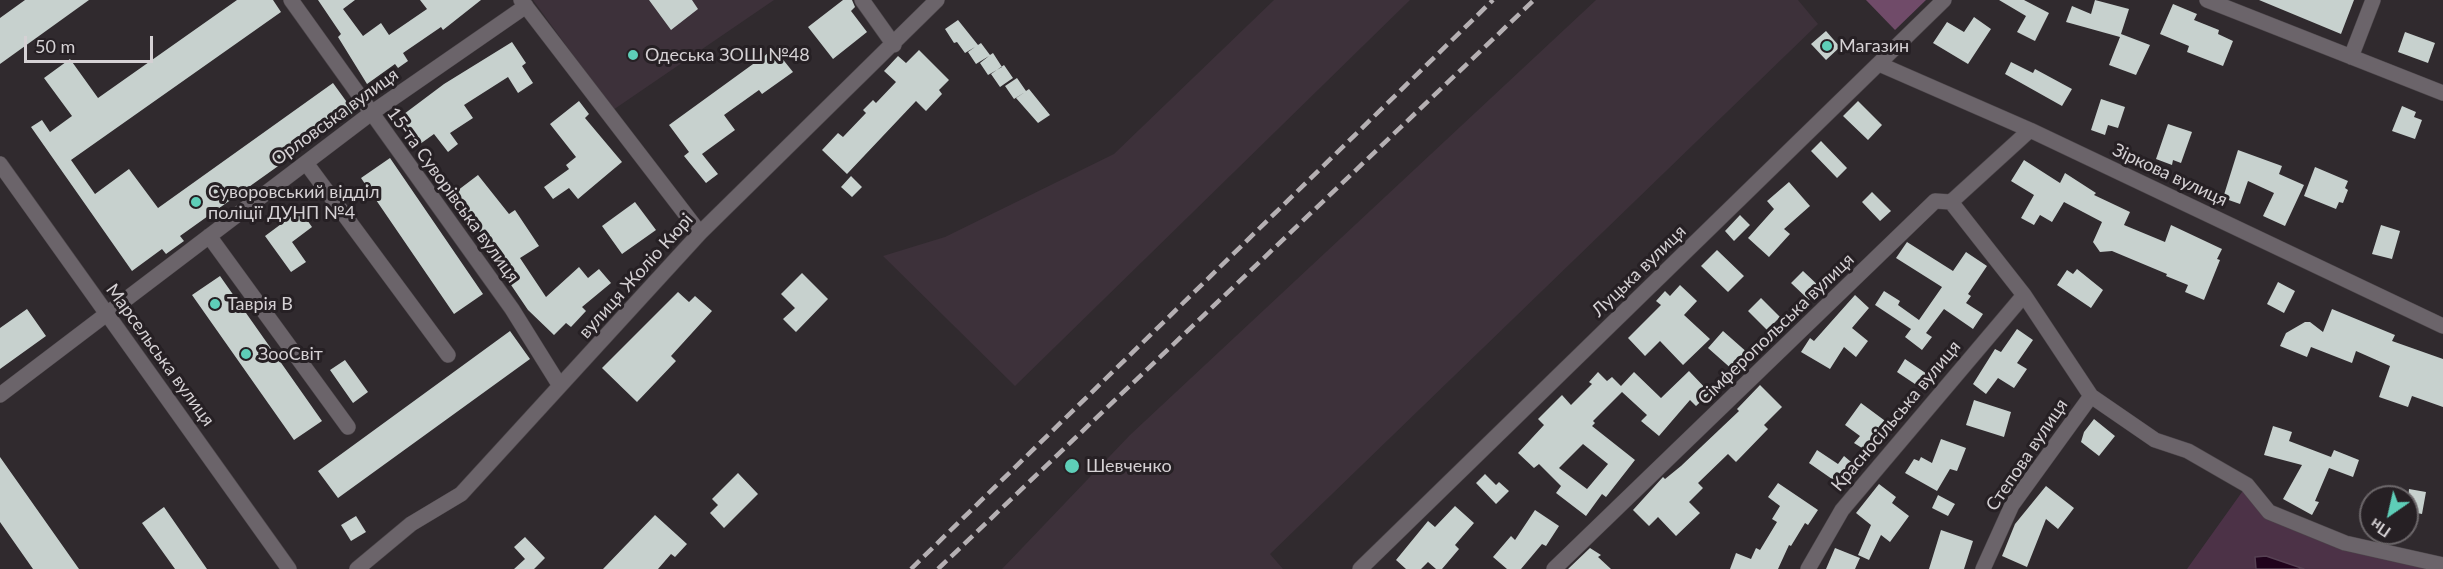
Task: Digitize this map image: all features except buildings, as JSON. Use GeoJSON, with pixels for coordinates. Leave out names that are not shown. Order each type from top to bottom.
{"type":"FeatureCollection","features":[{"type":"Feature","properties":{"kind":"street","name":"15-та Суворівська вулиця"},"geometry":{"type":"LineString","coordinates":[[291,0],[370,114],[512,309],[560,386]]}},
{"type":"Feature","properties":{"kind":"street"},"geometry":{"type":"LineString","coordinates":[[862,0],[894,45]]}},
{"type":"Feature","properties":{"kind":"street","name":"вулиця Жоліо Кюрі"},"geometry":{"type":"LineString","coordinates":[[357,569],[411,524],[461,494],[700,233],[894,45],[937,0]]}},
{"type":"Feature","properties":{"kind":"street","name":"Луцька вулиця"},"geometry":{"type":"LineString","coordinates":[[1360,569],[1944,0]]}},
{"type":"Feature","properties":{"kind":"street"},"geometry":{"type":"LineString","coordinates":[[2207,0],[2443,93]]}},
{"type":"Feature","properties":{"kind":"street"},"geometry":{"type":"LineString","coordinates":[[2351,57],[2373,0]]}},
{"type":"Feature","properties":{"kind":"street","name":"Орловська вулиця"},"geometry":{"type":"LineString","coordinates":[[0,395],[370,114],[523,3]]}},
{"type":"Feature","properties":{"kind":"street"},"geometry":{"type":"LineString","coordinates":[[523,3],[700,233]]}},
{"type":"Feature","properties":{"kind":"street","name":"Зіркова вулиця"},"geometry":{"type":"LineString","coordinates":[[1879,64],[2030,130],[2443,326]]}},
{"type":"Feature","properties":{"kind":"street","name":"Сімферопольська вулиця"},"geometry":{"type":"LineString","coordinates":[[1554,569],[1935,201],[1951,202],[2030,130]]}},
{"type":"Feature","properties":{"kind":"street"},"geometry":{"type":"LineString","coordinates":[[306,162],[448,355]]}},
{"type":"Feature","properties":{"kind":"street","name":"Марсельська вулиця"},"geometry":{"type":"LineString","coordinates":[[0,164],[289,569]]}},
{"type":"Feature","properties":{"kind":"street"},"geometry":{"type":"LineString","coordinates":[[1951,202],[2024,295],[2091,396],[2155,440],[2188,451],[2247,485],[2269,512],[2345,543],[2443,565]]}},
{"type":"Feature","properties":{"kind":"street"},"geometry":{"type":"LineString","coordinates":[[209,237],[348,427]]}},
{"type":"Feature","properties":{"kind":"street","name":"Красносільська вулиця"},"geometry":{"type":"LineString","coordinates":[[1808,569],[1842,510],[2024,295]]}},
{"type":"Feature","properties":{"kind":"street","name":"Степова вулиця"},"geometry":{"type":"LineString","coordinates":[[1983,569],[2012,505],[2091,396]]}},
{"type":"Feature","properties":{"kind":"shaded area","name":"Одеська ЗОШ №48"},"geometry":{"type":"Polygon","coordinates":[[[533,0],[774,0],[613,110],[533,0]]]}},
{"type":"Feature","properties":{"kind":"shaded area"},"geometry":{"type":"Polygon","coordinates":[[[1274,0],[1410,0],[1015,386],[883,256],[945,237],[1114,154],[1274,0]]]}},
{"type":"Feature","properties":{"kind":"shaded area"},"geometry":{"type":"Polygon","coordinates":[[[1596,0],[1798,0],[1818,24],[1270,554],[1283,569],[1002,569],[1130,435],[1596,0]]]}},
{"type":"Feature","properties":{"kind":"shaded area"},"geometry":{"type":"Polygon","coordinates":[[[1866,0],[1926,0],[1895,30],[1866,0]]]}},
{"type":"Feature","properties":{"kind":"shaded area"},"geometry":{"type":"Polygon","coordinates":[[[2247,485],[2269,512],[2359,541],[2359,545],[2370,545],[2443,569],[2187,569],[2247,485]]]}},
{"type":"Feature","properties":{"kind":"shaded area"},"geometry":{"type":"Polygon","coordinates":[[[2266,556],[2304,569],[2256,569],[2255,557],[2266,556]]]}},
{"type":"Feature","properties":{"kind":"railway"},"geometry":{"type":"LineString","coordinates":[[911,569],[1493,0]]}},
{"type":"Feature","properties":{"kind":"railway"},"geometry":{"type":"LineString","coordinates":[[938,569],[1534,0]]}},
{"type":"Feature","properties":{"kind":"place","name":"Магазин"},"geometry":{"type":"Point","coordinates":[1827,46]}},
{"type":"Feature","properties":{"kind":"place","name":"Одеська ЗОШ №48"},"geometry":{"type":"Point","coordinates":[633,55]}},
{"type":"Feature","properties":{"kind":"place","name":"Суворовський відділ поліції ДУНП №4"},"geometry":{"type":"Point","coordinates":[196,202]}},
{"type":"Feature","properties":{"kind":"place","name":"Таврія В"},"geometry":{"type":"Point","coordinates":[215,304]}},
{"type":"Feature","properties":{"kind":"place","name":"ЗооСвіт"},"geometry":{"type":"Point","coordinates":[246,354]}},
{"type":"Feature","properties":{"kind":"place","name":"Шевченко"},"geometry":{"type":"Point","coordinates":[1072,466]}}]}
